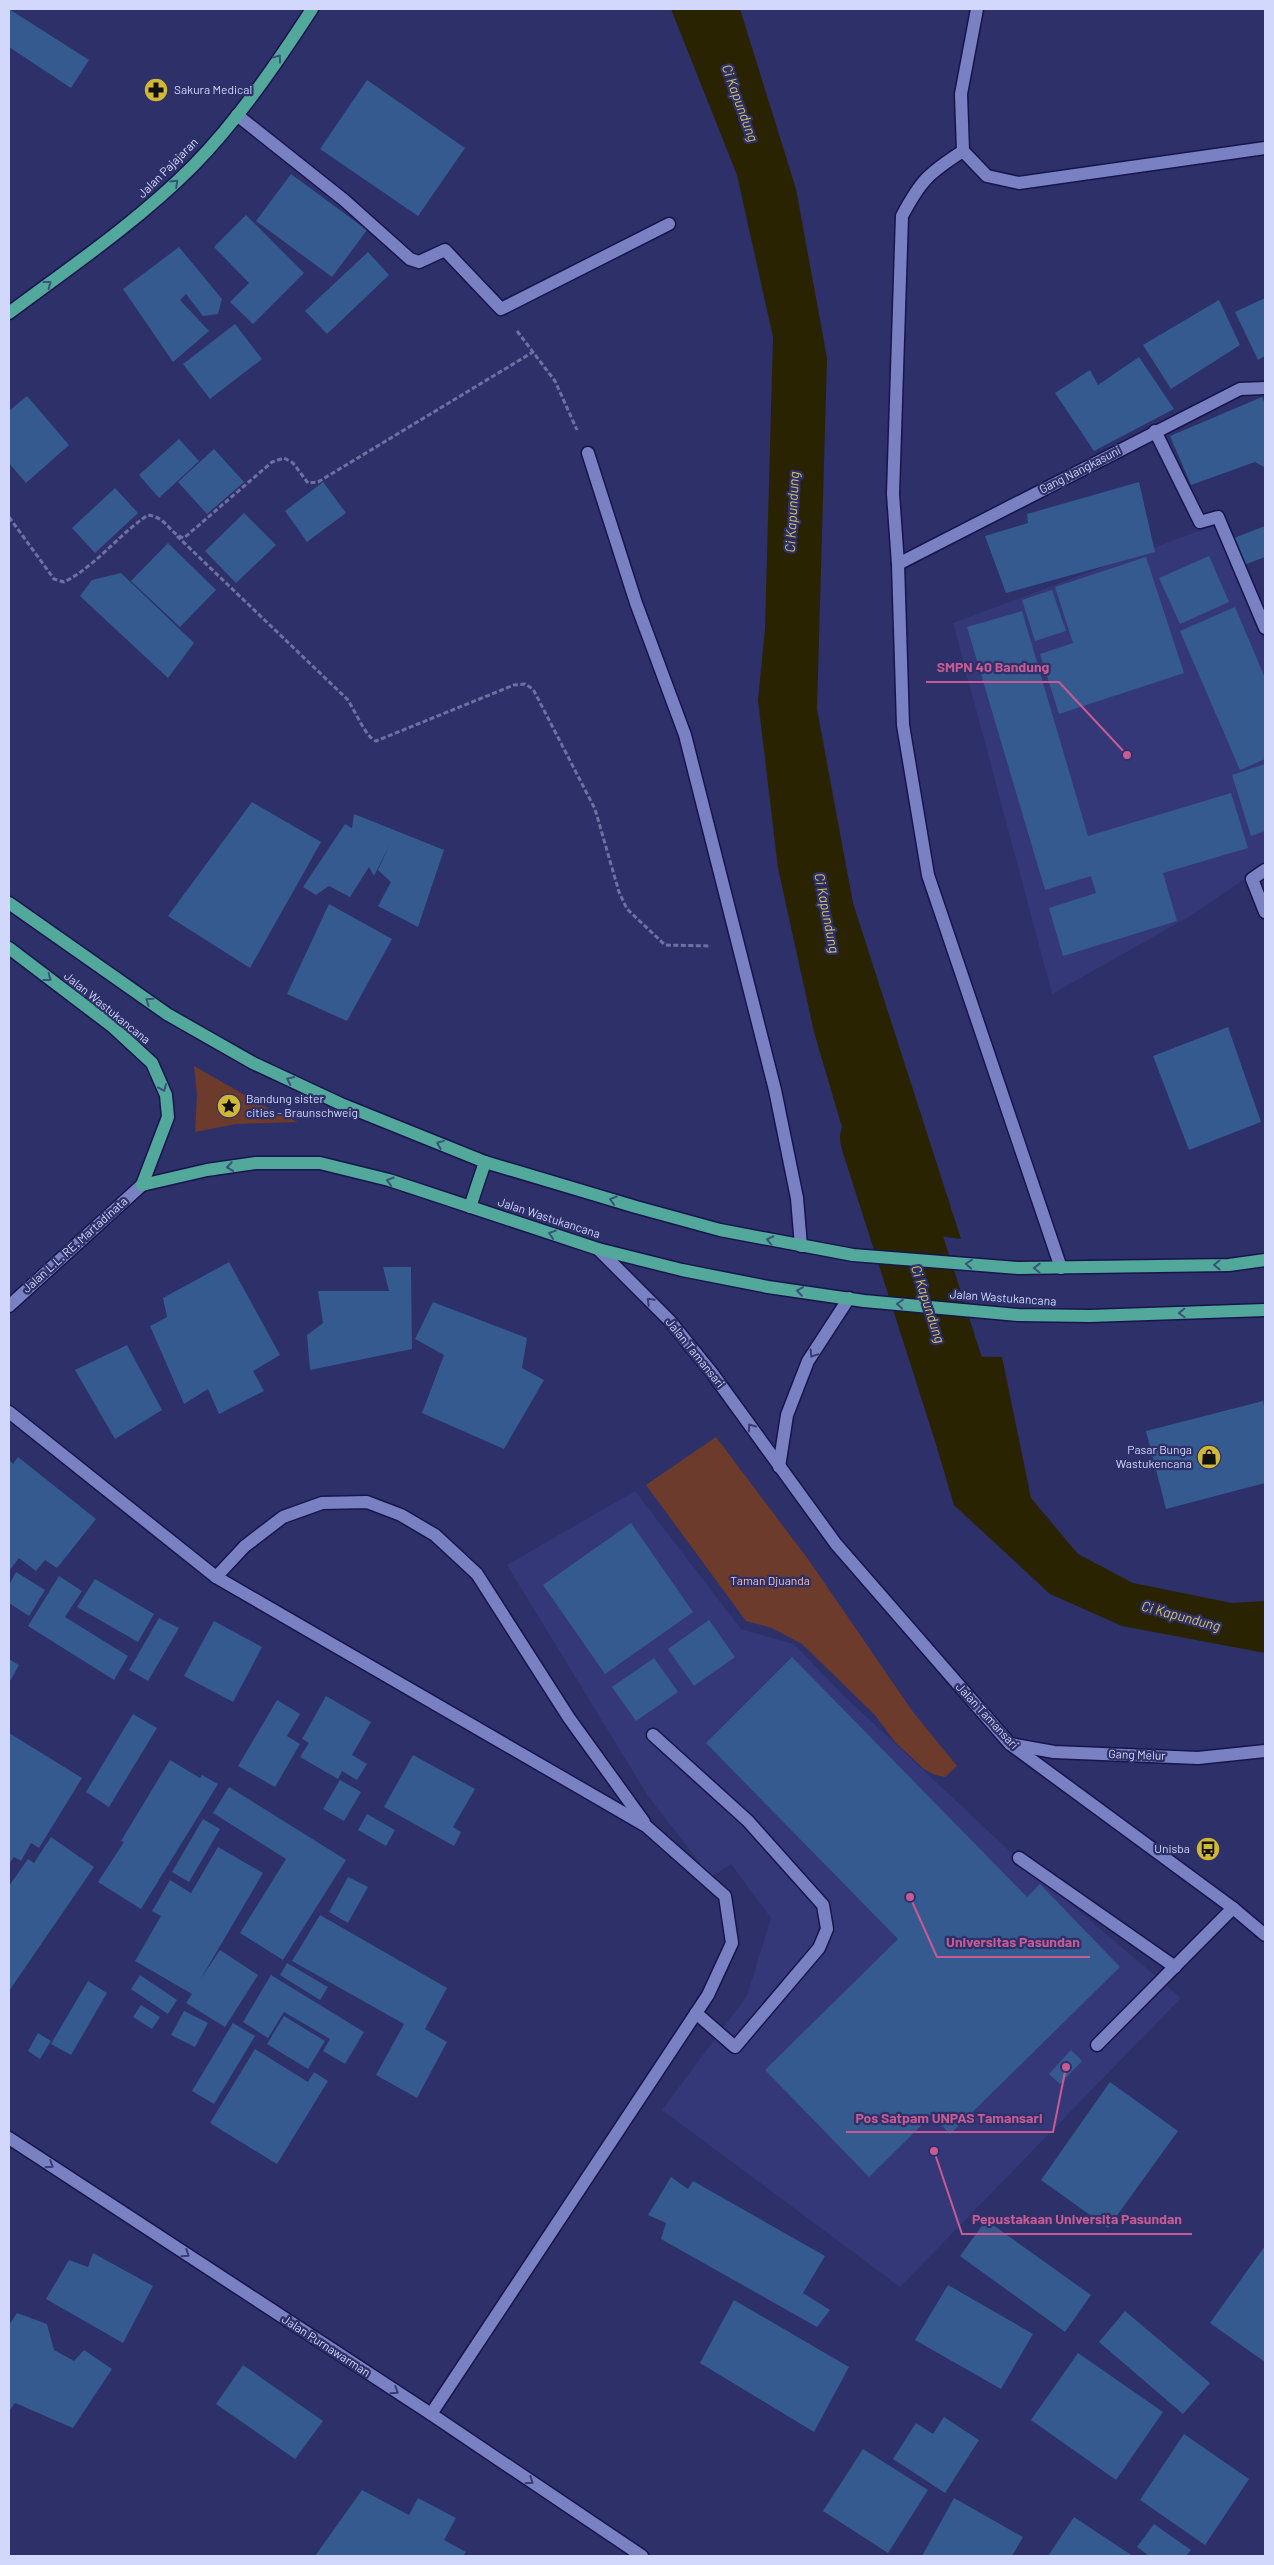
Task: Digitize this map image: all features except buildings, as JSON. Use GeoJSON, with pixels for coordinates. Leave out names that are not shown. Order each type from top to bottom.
{"type":"FeatureCollection","features":[{"type":"Feature","properties":{"kind":"main road","name":"Jalan Pajajaran"},"geometry":{"type":"LineString","coordinates":[[9,313],[135,220],[194,165],[236,115],[312,9]]}},
{"type":"Feature","properties":{"kind":"main road","name":"Jalan Wastukancana"},"geometry":{"type":"LineString","coordinates":[[9,903],[167,1014],[253,1063],[341,1104],[485,1162],[720,1230],[853,1255],[1018,1268],[1229,1265],[1265,1260]]}},
{"type":"Feature","properties":{"kind":"main road","name":"Jalan Wastukancana"},"geometry":{"type":"LineString","coordinates":[[9,948],[113,1027],[152,1063],[166,1095],[168,1116],[160,1144],[142,1185]]}},
{"type":"Feature","properties":{"kind":"main road","name":"Jalan Wastukancana"},"geometry":{"type":"LineString","coordinates":[[142,1185],[207,1170],[256,1162],[320,1163],[389,1180],[598,1249],[682,1270],[864,1301],[1018,1315],[1090,1316],[1265,1310]]}},
{"type":"Feature","properties":{"kind":"main road"},"geometry":{"type":"LineString","coordinates":[[470,1207],[485,1162]]}},
{"type":"Feature","properties":{"kind":"street"},"geometry":{"type":"LineString","coordinates":[[977,9],[961,94],[963,151],[987,176],[1019,183],[1265,148]]}},
{"type":"Feature","properties":{"kind":"street"},"geometry":{"type":"LineString","coordinates":[[236,115],[344,200],[410,259],[419,262],[445,250],[500,309],[669,224]]}},
{"type":"Feature","properties":{"kind":"street"},"geometry":{"type":"LineString","coordinates":[[963,151],[931,172],[916,191],[902,216],[892,494],[898,564],[903,725],[928,875],[1061,1268]]}},
{"type":"Feature","properties":{"kind":"street","name":"Gang Nangkasuni"},"geometry":{"type":"LineString","coordinates":[[898,564],[1240,388],[1265,388]]}},
{"type":"Feature","properties":{"kind":"street"},"geometry":{"type":"LineString","coordinates":[[1155,432],[1200,522],[1218,517],[1265,628]]}},
{"type":"Feature","properties":{"kind":"street"},"geometry":{"type":"LineString","coordinates":[[588,453],[636,603],[685,735],[775,1090],[797,1198],[801,1246]]}},
{"type":"Feature","properties":{"kind":"street"},"geometry":{"type":"LineString","coordinates":[[1265,870],[1252,879],[1265,912]]}},
{"type":"Feature","properties":{"kind":"street","name":"Jalan L.L. RE. Martadinata"},"geometry":{"type":"LineString","coordinates":[[9,1306],[142,1185]]}},
{"type":"Feature","properties":{"kind":"street","name":"Jalan Tamansari"},"geometry":{"type":"LineString","coordinates":[[598,1249],[670,1321],[712,1373],[836,1544],[1010,1744],[1233,1908],[1265,1935]]}},
{"type":"Feature","properties":{"kind":"street"},"geometry":{"type":"LineString","coordinates":[[779,1467],[787,1416],[808,1361],[849,1298]]}},
{"type":"Feature","properties":{"kind":"street"},"geometry":{"type":"LineString","coordinates":[[9,1412],[216,1577],[646,1826],[725,1896],[732,1943],[708,1995],[431,2414]]}},
{"type":"Feature","properties":{"kind":"street"},"geometry":{"type":"LineString","coordinates":[[216,1577],[245,1546],[283,1517],[322,1503],[367,1502],[401,1515],[435,1535],[477,1574],[569,1718],[646,1826]]}},
{"type":"Feature","properties":{"kind":"street"},"geometry":{"type":"LineString","coordinates":[[653,1735],[748,1821],[823,1905],[827,1929],[819,1948],[735,2047],[696,2013]]}},
{"type":"Feature","properties":{"kind":"street","name":"Gang Melur"},"geometry":{"type":"LineString","coordinates":[[1010,1744],[1054,1752],[1198,1758],[1265,1751]]}},
{"type":"Feature","properties":{"kind":"street"},"geometry":{"type":"LineString","coordinates":[[1020,1858],[1175,1967]]}},
{"type":"Feature","properties":{"kind":"street"},"geometry":{"type":"LineString","coordinates":[[1098,2045],[1233,1908]]}},
{"type":"Feature","properties":{"kind":"street","name":"Jalan Purnawarman"},"geometry":{"type":"LineString","coordinates":[[9,2138],[431,2414],[642,2556]]}},
{"type":"Feature","properties":{"kind":"path"},"geometry":{"type":"LineString","coordinates":[[500,309],[554,381],[588,453]]}},
{"type":"Feature","properties":{"kind":"path"},"geometry":{"type":"LineString","coordinates":[[177,536],[184,538],[188,535],[272,462],[284,458],[293,463],[308,483],[318,482],[533,352]]}},
{"type":"Feature","properties":{"kind":"path"},"geometry":{"type":"LineString","coordinates":[[9,517],[54,579],[64,582],[81,574],[129,528],[148,515],[157,516],[166,521],[177,536],[347,699],[360,718],[366,735],[370,740],[376,741],[514,685],[526,684],[533,689],[595,809],[618,892],[627,909],[666,945],[738,946]]}},
{"type":"Feature","properties":{"kind":"shaded area"},"geometry":{"type":"Polygon","coordinates":[[[1215,525],[1265,644],[1265,865],[1192,915],[1052,994],[953,623],[1215,525]]]}},
{"type":"Feature","properties":{"kind":"shaded area"},"geometry":{"type":"Polygon","coordinates":[[[635,1491],[741,1629],[794,1644],[841,1693],[1016,1857],[1181,1998],[900,2287],[662,2110],[747,1996],[771,1918],[731,1864],[711,1877],[648,1796],[507,1565],[635,1491]]]}},
{"type":"Feature","properties":{"kind":"green space"},"geometry":{"type":"Polygon","coordinates":[[[194,1066],[271,1110],[298,1122],[236,1124],[195,1132],[197,1095],[194,1066]]]}},
{"type":"Feature","properties":{"kind":"green space","name":"Taman Djuanda"},"geometry":{"type":"Polygon","coordinates":[[[716,1437],[808,1559],[913,1712],[957,1766],[945,1777],[935,1775],[924,1769],[895,1742],[875,1715],[802,1644],[772,1628],[746,1621],[646,1485],[716,1437]]]}},
{"type":"Feature","properties":{"kind":"water"},"geometry":{"type":"Polygon","coordinates":[[[671,9],[740,9],[796,189],[827,358],[817,709],[853,903],[961,1239],[871,1226],[814,1032],[778,868],[758,700],[765,629],[773,337],[737,175],[671,9]]]}},
{"type":"Feature","properties":{"kind":"water"},"geometry":{"type":"Polygon","coordinates":[[[910,1356],[1002,1357],[1031,1498],[1078,1554],[1133,1583],[1232,1603],[1265,1601],[1265,1653],[1122,1626],[1050,1594],[954,1505],[910,1356]]]}},
{"type":"Feature","properties":{"kind":"waterway","name":"Ci Kapundung"},"geometry":{"type":"LineString","coordinates":[[875,1138],[974,1448]]}},
{"type":"Feature","properties":{"kind":"place","name":"Sakura Medical"},"geometry":{"type":"Point","coordinates":[156,90]}},
{"type":"Feature","properties":{"kind":"place","name":"SMPN 40 Bandung"},"geometry":{"type":"Point","coordinates":[1127,755]}},
{"type":"Feature","properties":{"kind":"place","name":"Bandung sister cities - Braunschweig"},"geometry":{"type":"Point","coordinates":[229,1106]}},
{"type":"Feature","properties":{"kind":"place","name":"Pasar Bunga Wastukencana"},"geometry":{"type":"Point","coordinates":[1209,1457]}},
{"type":"Feature","properties":{"kind":"place","name":"Unisba"},"geometry":{"type":"Point","coordinates":[1208,1849]}},
{"type":"Feature","properties":{"kind":"place","name":"Universitas Pasundan"},"geometry":{"type":"Point","coordinates":[910,1897]}},
{"type":"Feature","properties":{"kind":"place","name":"Pos Satpam UNPAS Tamansari"},"geometry":{"type":"Point","coordinates":[1066,2067]}},
{"type":"Feature","properties":{"kind":"place","name":"Pepustakaan Universita Pasundan"},"geometry":{"type":"Point","coordinates":[934,2151]}}]}
